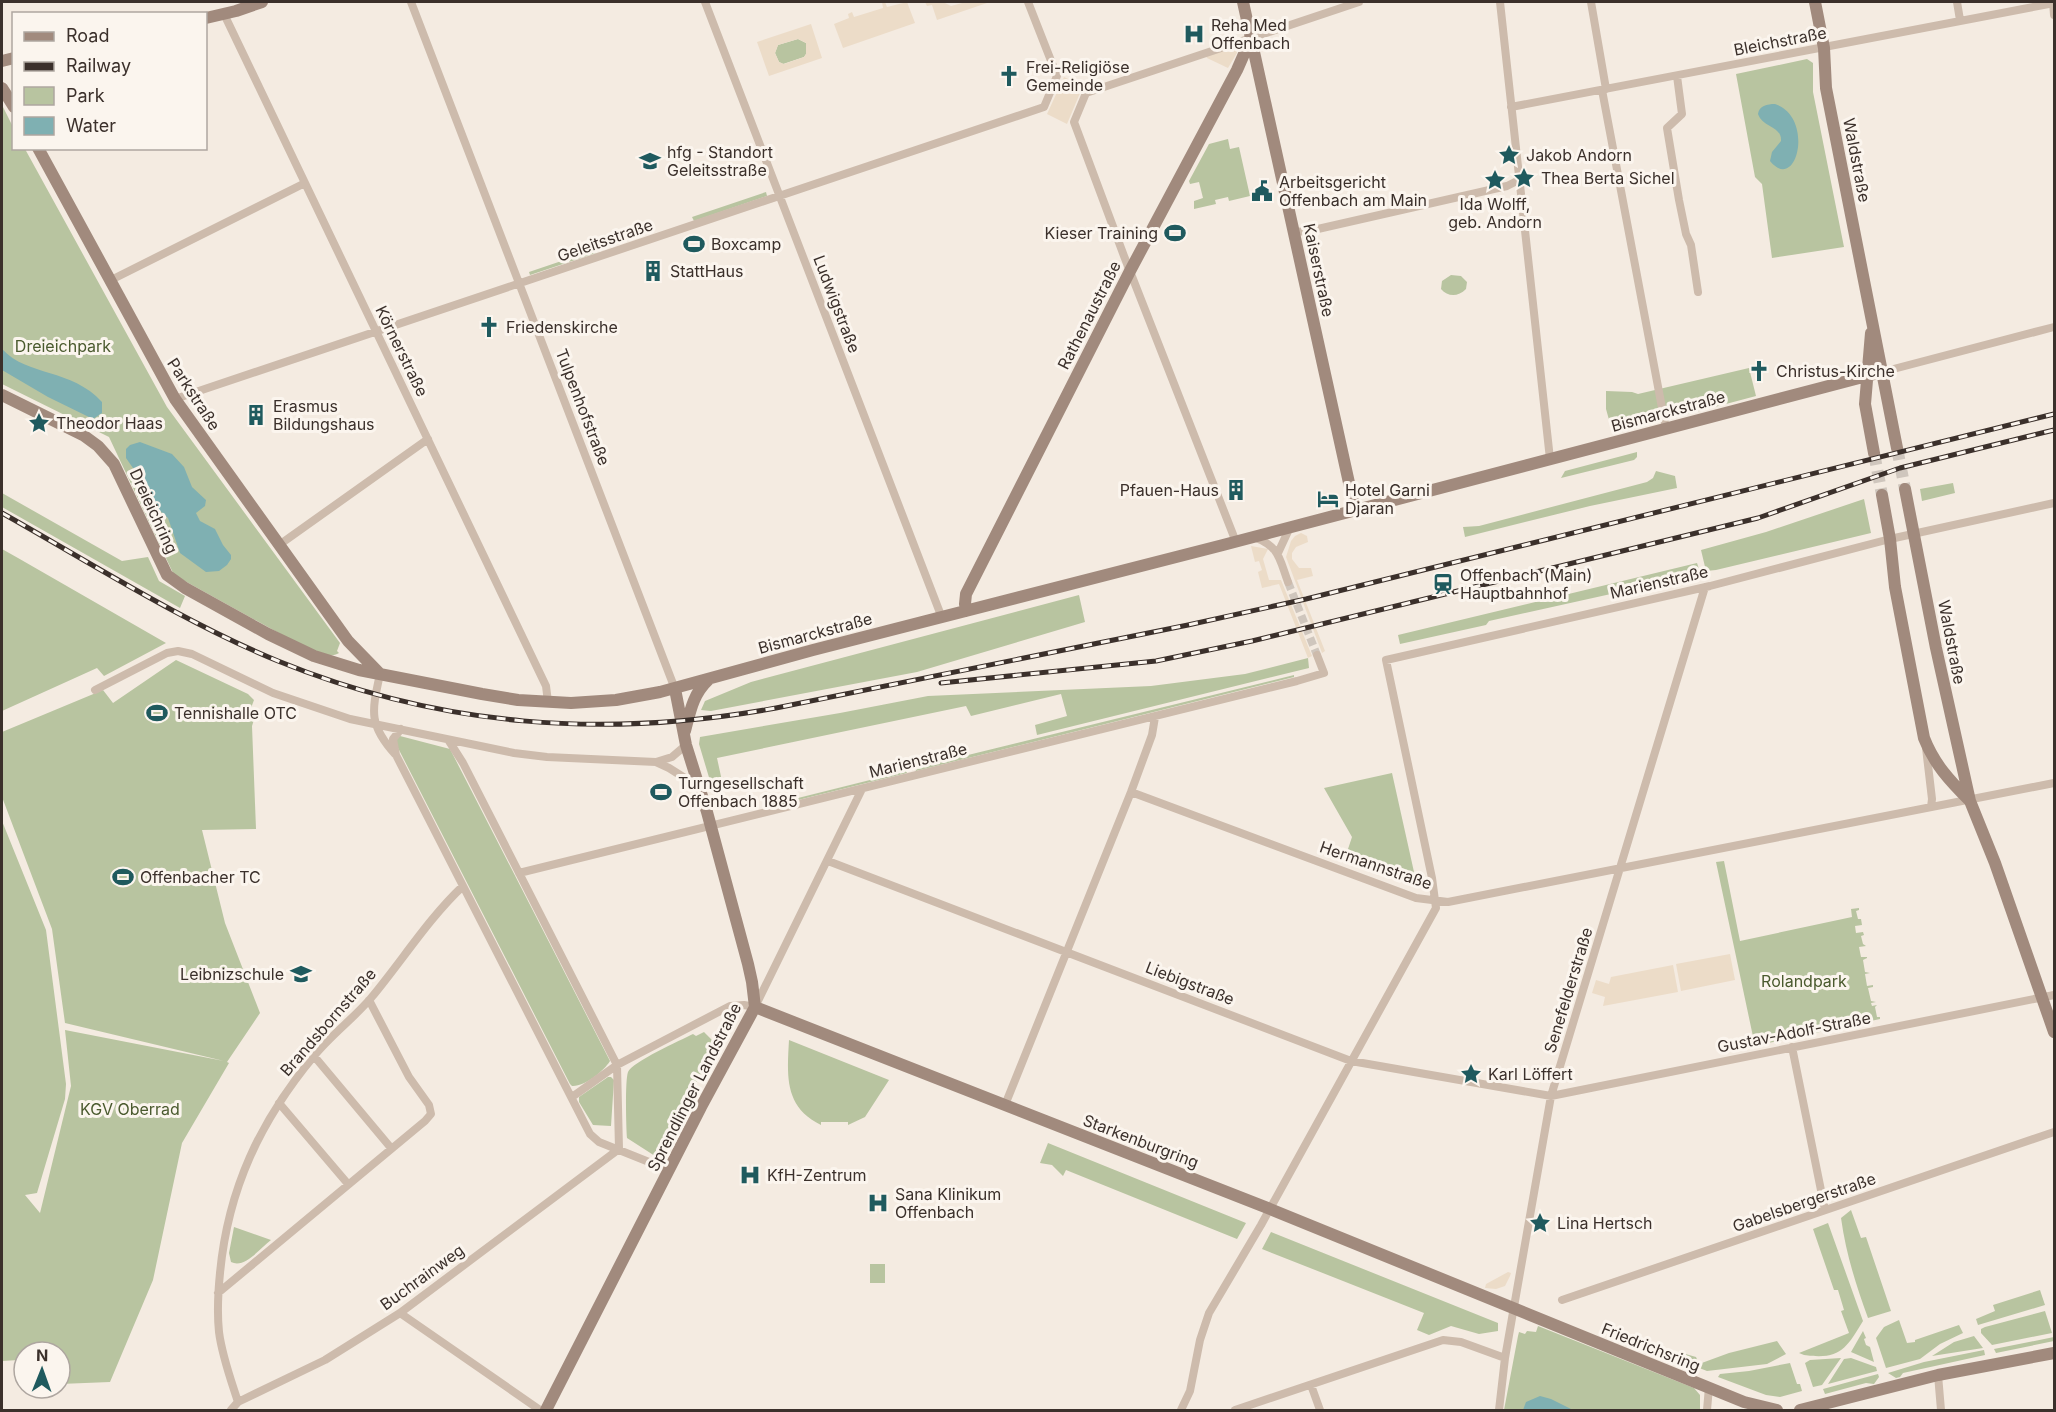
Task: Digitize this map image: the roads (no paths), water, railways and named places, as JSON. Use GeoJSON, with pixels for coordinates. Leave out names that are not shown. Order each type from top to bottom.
{"type":"FeatureCollection","features":[{"type":"Feature","properties":{"kind":"main road"},"geometry":{"type":"LineString","coordinates":[[207,18],[262,2]]}},
{"type":"Feature","properties":{"kind":"main road","name":"Kaiserstraße"},"geometry":{"type":"LineString","coordinates":[[1243,2],[1355,510]]}},
{"type":"Feature","properties":{"kind":"main road","name":"Waldstraße"},"geometry":{"type":"LineString","coordinates":[[1815,2],[1824,48],[1826,88],[1897,448]]}},
{"type":"Feature","properties":{"kind":"main road","name":"Rathenaustraße"},"geometry":{"type":"LineString","coordinates":[[966,611],[966,594],[1130,271],[1239,67],[1251,38]]}},
{"type":"Feature","properties":{"kind":"main road"},"geometry":{"type":"LineString","coordinates":[[2,88],[12,104]]}},
{"type":"Feature","properties":{"kind":"main road","name":"Parkstraße"},"geometry":{"type":"LineString","coordinates":[[39,150],[175,399],[348,641],[380,675]]}},
{"type":"Feature","properties":{"kind":"main road","name":"Waldstraße"},"geometry":{"type":"LineString","coordinates":[[1872,323],[1865,404],[1874,453]]}},
{"type":"Feature","properties":{"kind":"main road","name":"Bismarckstraße"},"geometry":{"type":"LineString","coordinates":[[380,675],[491,696],[548,702],[584,703],[616,700],[675,688],[1882,372]]}},
{"type":"Feature","properties":{"kind":"main road","name":"Dreieichring"},"geometry":{"type":"LineString","coordinates":[[2,395],[82,435],[107,456],[114,464],[161,567],[170,578],[300,650],[329,662],[380,675]]}},
{"type":"Feature","properties":{"kind":"main road","name":"Waldstraße"},"geometry":{"type":"LineString","coordinates":[[1905,489],[1909,535],[1970,801],[2048,996],[2055,1032]]}},
{"type":"Feature","properties":{"kind":"main road","name":"Waldstraße"},"geometry":{"type":"LineString","coordinates":[[1882,495],[1890,539],[1896,596],[1924,738],[1942,772],[1970,801]]}},
{"type":"Feature","properties":{"kind":"main road"},"geometry":{"type":"LineString","coordinates":[[329,662],[342,657],[348,641]]}},
{"type":"Feature","properties":{"kind":"main road"},"geometry":{"type":"LineString","coordinates":[[685,740],[693,702],[700,687],[709,679]]}},
{"type":"Feature","properties":{"kind":"main road","name":"Sprendlinger Landstraße"},"geometry":{"type":"LineString","coordinates":[[546,1410],[755,1007],[750,972],[711,826],[685,740],[675,688]]}},
{"type":"Feature","properties":{"kind":"main road","name":"Starkenburgring"},"geometry":{"type":"LineString","coordinates":[[755,1007],[1270,1209],[1515,1308]]}},
{"type":"Feature","properties":{"kind":"main road","name":"Friedrichsring"},"geometry":{"type":"LineString","coordinates":[[1515,1308],[1709,1388],[1751,1404],[1777,1410]]}},
{"type":"Feature","properties":{"kind":"main road"},"geometry":{"type":"LineString","coordinates":[[1800,1410],[1938,1375],[2055,1353]]}},
{"type":"Feature","properties":{"kind":"street","name":"Tulpenhofstraße"},"geometry":{"type":"LineString","coordinates":[[411,2],[675,688]]}},
{"type":"Feature","properties":{"kind":"street","name":"Ludwigstraße"},"geometry":{"type":"LineString","coordinates":[[705,2],[942,618]]}},
{"type":"Feature","properties":{"kind":"street","name":"Geleitsstraße"},"geometry":{"type":"LineString","coordinates":[[175,399],[1044,107],[1057,76],[1028,2]]}},
{"type":"Feature","properties":{"kind":"street"},"geometry":{"type":"LineString","coordinates":[[1236,542],[1074,122],[1086,93],[1359,2]]}},
{"type":"Feature","properties":{"kind":"street"},"geometry":{"type":"LineString","coordinates":[[1500,2],[1550,459]]}},
{"type":"Feature","properties":{"kind":"street"},"geometry":{"type":"LineString","coordinates":[[1591,2],[1604,89],[1666,429]]}},
{"type":"Feature","properties":{"kind":"street"},"geometry":{"type":"LineString","coordinates":[[1957,2],[1960,20]]}},
{"type":"Feature","properties":{"kind":"street"},"geometry":{"type":"LineString","coordinates":[[2053,2],[2055,15]]}},
{"type":"Feature","properties":{"kind":"street","name":"Bleichstraße"},"geometry":{"type":"LineString","coordinates":[[1511,107],[2053,2]]}},
{"type":"Feature","properties":{"kind":"street","name":"Körnerstraße"},"geometry":{"type":"LineString","coordinates":[[224,14],[546,686],[548,702]]}},
{"type":"Feature","properties":{"kind":"street"},"geometry":{"type":"LineString","coordinates":[[1677,75],[1682,114],[1667,128],[1686,234],[1691,245],[1698,292]]}},
{"type":"Feature","properties":{"kind":"street"},"geometry":{"type":"LineString","coordinates":[[1293,232],[1309,231],[1496,189],[1512,185],[1519,180]]}},
{"type":"Feature","properties":{"kind":"street"},"geometry":{"type":"LineString","coordinates":[[109,281],[305,183]]}},
{"type":"Feature","properties":{"kind":"street","name":"Bismarckstraße"},"geometry":{"type":"LineString","coordinates":[[1882,372],[2055,327]]}},
{"type":"Feature","properties":{"kind":"street"},"geometry":{"type":"LineString","coordinates":[[279,545],[428,439]]}},
{"type":"Feature","properties":{"kind":"street","name":"Marienstraße"},"geometry":{"type":"LineString","coordinates":[[1436,902],[1386,660],[1705,587],[1890,539],[2055,502]]}},
{"type":"Feature","properties":{"kind":"street"},"geometry":{"type":"LineString","coordinates":[[1278,553],[1290,527]]}},
{"type":"Feature","properties":{"kind":"street"},"geometry":{"type":"LineString","coordinates":[[1253,537],[1269,544],[1278,553],[1288,582]]}},
{"type":"Feature","properties":{"kind":"street","name":"Senefelderstraße"},"geometry":{"type":"LineString","coordinates":[[1498,1410],[1551,1096],[1705,587]]}},
{"type":"Feature","properties":{"kind":"street"},"geometry":{"type":"LineString","coordinates":[[95,690],[167,653],[178,651],[192,654],[292,700],[350,719],[470,745],[547,757],[656,762],[672,757],[685,740]]}},
{"type":"Feature","properties":{"kind":"street","name":"Marienstraße"},"geometry":{"type":"LineString","coordinates":[[519,873],[1155,717],[1324,673],[1317,655]]}},
{"type":"Feature","properties":{"kind":"street"},"geometry":{"type":"LineString","coordinates":[[380,675],[373,710],[375,723],[386,744],[396,755],[593,1137],[598,1142],[669,1170]]}},
{"type":"Feature","properties":{"kind":"street"},"geometry":{"type":"LineString","coordinates":[[1005,1105],[1131,792],[1152,735],[1155,717]]}},
{"type":"Feature","properties":{"kind":"street"},"geometry":{"type":"LineString","coordinates":[[396,755],[393,739],[401,729]]}},
{"type":"Feature","properties":{"kind":"street","name":"Waldstraße"},"geometry":{"type":"LineString","coordinates":[[1924,738],[1932,799],[1931,807]]}},
{"type":"Feature","properties":{"kind":"street"},"geometry":{"type":"LineString","coordinates":[[449,741],[463,763],[617,1065],[619,1149]]}},
{"type":"Feature","properties":{"kind":"street"},"geometry":{"type":"LineString","coordinates":[[463,763],[463,753],[470,745]]}},
{"type":"Feature","properties":{"kind":"street"},"geometry":{"type":"LineString","coordinates":[[656,762],[699,787]]}},
{"type":"Feature","properties":{"kind":"street","name":"Hermannstraße"},"geometry":{"type":"LineString","coordinates":[[1131,792],[1416,898],[1449,902],[2055,783]]}},
{"type":"Feature","properties":{"kind":"street"},"geometry":{"type":"LineString","coordinates":[[572,1097],[617,1065],[730,1006],[755,1007],[862,789]]}},
{"type":"Feature","properties":{"kind":"street","name":"Liebigstraße"},"geometry":{"type":"LineString","coordinates":[[828,861],[1350,1061],[1551,1096]]}},
{"type":"Feature","properties":{"kind":"street","name":"Brandsbornstraße"},"geometry":{"type":"LineString","coordinates":[[238,1402],[220,1340],[218,1293],[224,1240],[236,1191],[250,1154],[279,1103],[314,1056],[369,1000],[447,901],[463,886]]}},
{"type":"Feature","properties":{"kind":"street"},"geometry":{"type":"LineString","coordinates":[[1185,1409],[1206,1319],[1270,1209],[1433,915],[1436,902]]}},
{"type":"Feature","properties":{"kind":"street","name":"Gustav-Adolf-Straße"},"geometry":{"type":"LineString","coordinates":[[1551,1096],[2048,996]]}},
{"type":"Feature","properties":{"kind":"street"},"geometry":{"type":"LineString","coordinates":[[218,1293],[425,1121],[430,1114],[431,1109],[409,1077],[369,1000]]}},
{"type":"Feature","properties":{"kind":"street"},"geometry":{"type":"LineString","coordinates":[[1792,1047],[1825,1210]]}},
{"type":"Feature","properties":{"kind":"street"},"geometry":{"type":"LineString","coordinates":[[314,1056],[391,1148]]}},
{"type":"Feature","properties":{"kind":"street"},"geometry":{"type":"LineString","coordinates":[[279,1103],[348,1184]]}},
{"type":"Feature","properties":{"kind":"street","name":"Gabelsbergerstraße"},"geometry":{"type":"LineString","coordinates":[[1562,1300],[2055,1132]]}},
{"type":"Feature","properties":{"kind":"street","name":"Buchrainweg"},"geometry":{"type":"LineString","coordinates":[[231,1410],[238,1402],[325,1360],[400,1313],[619,1149]]}},
{"type":"Feature","properties":{"kind":"street"},"geometry":{"type":"LineString","coordinates":[[400,1313],[540,1410]]}},
{"type":"Feature","properties":{"kind":"street"},"geometry":{"type":"LineString","coordinates":[[1235,1410],[1443,1340],[1454,1340],[1505,1359]]}},
{"type":"Feature","properties":{"kind":"street"},"geometry":{"type":"LineString","coordinates":[[1938,1375],[1941,1410]]}},
{"type":"Feature","properties":{"kind":"street"},"geometry":{"type":"LineString","coordinates":[[1311,1385],[1320,1410]]}},
{"type":"Feature","properties":{"kind":"street"},"geometry":{"type":"LineString","coordinates":[[1707,1410],[1709,1388]]}},
{"type":"Feature","properties":{"kind":"water"},"geometry":{"type":"Polygon","coordinates":[[[1775,104],[1787,112],[1795,123],[1798,136],[1798,150],[1794,161],[1788,168],[1780,169],[1770,161],[1772,152],[1781,141],[1781,136],[1779,132],[1760,119],[1758,114],[1764,106],[1775,104]]]}},
{"type":"Feature","properties":{"kind":"water"},"geometry":{"type":"Polygon","coordinates":[[[2,349],[12,358],[24,364],[77,383],[90,391],[102,402],[102,413],[93,419],[48,397],[2,370],[2,349]]]}},
{"type":"Feature","properties":{"kind":"water"},"geometry":{"type":"Polygon","coordinates":[[[140,442],[172,454],[184,467],[192,487],[206,500],[205,506],[196,513],[200,521],[215,529],[231,555],[227,565],[219,571],[206,572],[180,553],[168,518],[147,499],[142,481],[126,458],[126,449],[140,442]]]}},
{"type":"Feature","properties":{"kind":"water"},"geometry":{"type":"Polygon","coordinates":[[[1540,1396],[1573,1410],[1523,1410],[1526,1402],[1540,1396]]]}},
{"type":"Feature","properties":{"kind":"tunnel"},"geometry":{"type":"LineString","coordinates":[[1897,448],[1905,489]]}},
{"type":"Feature","properties":{"kind":"tunnel"},"geometry":{"type":"LineString","coordinates":[[1874,453],[1882,495]]}},
{"type":"Feature","properties":{"kind":"tunnel"},"geometry":{"type":"LineString","coordinates":[[1288,582],[1317,655]]}},
{"type":"Feature","properties":{"kind":"railway"},"geometry":{"type":"LineString","coordinates":[[2,513],[207,628],[278,661],[339,683],[400,701],[461,713],[523,721],[586,724],[648,723],[712,718],[776,708],[1188,625],[1306,599],[2054,414]]}},
{"type":"Feature","properties":{"kind":"railway"},"geometry":{"type":"LineString","coordinates":[[941,683],[1156,661],[1252,641],[1758,518],[1900,468],[2054,430]]}},
{"type":"Feature","properties":{"kind":"place","name":"Reha Med Offenbach"},"geometry":{"type":"Point","coordinates":[1194,34]}},
{"type":"Feature","properties":{"kind":"place","name":"Frei-Religiöse Gemeinde"},"geometry":{"type":"Point","coordinates":[1009,76]}},
{"type":"Feature","properties":{"kind":"place","name":"Jakob Andorn"},"geometry":{"type":"Point","coordinates":[1509,155]}},
{"type":"Feature","properties":{"kind":"place","name":"hfg - Standort Geleitsstraße"},"geometry":{"type":"Point","coordinates":[650,161]}},
{"type":"Feature","properties":{"kind":"place","name":"Thea Berta Sichel"},"geometry":{"type":"Point","coordinates":[1524,178]}},
{"type":"Feature","properties":{"kind":"place","name":"Ida Wolff, geb. Andorn"},"geometry":{"type":"Point","coordinates":[1495,180]}},
{"type":"Feature","properties":{"kind":"place","name":"Arbeitsgericht Offenbach am Main"},"geometry":{"type":"Point","coordinates":[1262,191]}},
{"type":"Feature","properties":{"kind":"place","name":"Kieser Training"},"geometry":{"type":"Point","coordinates":[1175,233]}},
{"type":"Feature","properties":{"kind":"place","name":"Boxcamp"},"geometry":{"type":"Point","coordinates":[694,244]}},
{"type":"Feature","properties":{"kind":"place","name":"StattHaus"},"geometry":{"type":"Point","coordinates":[653,271]}},
{"type":"Feature","properties":{"kind":"place","name":"Friedenskirche"},"geometry":{"type":"Point","coordinates":[489,327]}},
{"type":"Feature","properties":{"kind":"place","name":"Christus-Kirche"},"geometry":{"type":"Point","coordinates":[1759,371]}},
{"type":"Feature","properties":{"kind":"place","name":"Erasmus Bildungshaus"},"geometry":{"type":"Point","coordinates":[256,415]}},
{"type":"Feature","properties":{"kind":"place","name":"Theodor Haas"},"geometry":{"type":"Point","coordinates":[39,423]}},
{"type":"Feature","properties":{"kind":"place","name":"Pfauen-Haus"},"geometry":{"type":"Point","coordinates":[1236,490]}},
{"type":"Feature","properties":{"kind":"place","name":"Hotel Garni Djaran"},"geometry":{"type":"Point","coordinates":[1328,499]}},
{"type":"Feature","properties":{"kind":"place","name":"Offenbach (Main) Hauptbahnhof"},"geometry":{"type":"Point","coordinates":[1443,584]}},
{"type":"Feature","properties":{"kind":"place","name":"Tennishalle OTC"},"geometry":{"type":"Point","coordinates":[157,713]}},
{"type":"Feature","properties":{"kind":"place","name":"Turngesellschaft Offenbach 1885"},"geometry":{"type":"Point","coordinates":[661,792]}},
{"type":"Feature","properties":{"kind":"place","name":"Offenbacher TC"},"geometry":{"type":"Point","coordinates":[123,877]}},
{"type":"Feature","properties":{"kind":"place","name":"Leibnizschule"},"geometry":{"type":"Point","coordinates":[301,974]}},
{"type":"Feature","properties":{"kind":"place","name":"Karl Löffert"},"geometry":{"type":"Point","coordinates":[1471,1074]}},
{"type":"Feature","properties":{"kind":"place","name":"KfH-Zentrum"},"geometry":{"type":"Point","coordinates":[750,1175]}},
{"type":"Feature","properties":{"kind":"place","name":"Sana Klinikum Offenbach"},"geometry":{"type":"Point","coordinates":[878,1203]}},
{"type":"Feature","properties":{"kind":"place","name":"Lina Hertsch"},"geometry":{"type":"Point","coordinates":[1540,1223]}},
{"type":"Feature","properties":{"kind":"park label","name":"Dreieichpark"},"geometry":{"type":"Point","coordinates":[63,346]}},
{"type":"Feature","properties":{"kind":"park label","name":"Rolandpark"},"geometry":{"type":"Point","coordinates":[1804,981]}},
{"type":"Feature","properties":{"kind":"park label","name":"KGV Oberrad"},"geometry":{"type":"Point","coordinates":[130,1109]}}]}
